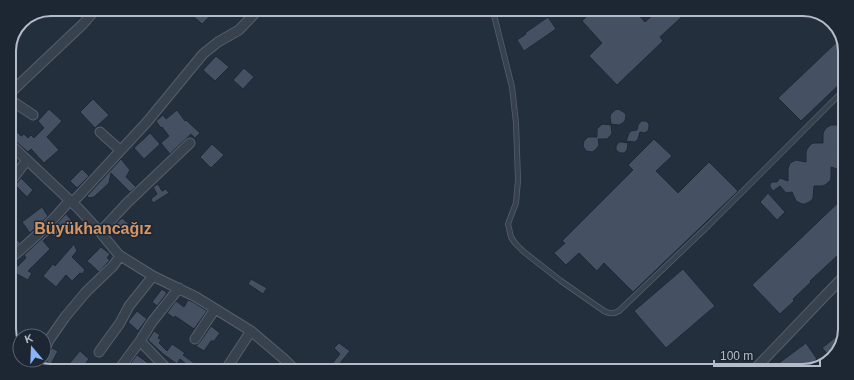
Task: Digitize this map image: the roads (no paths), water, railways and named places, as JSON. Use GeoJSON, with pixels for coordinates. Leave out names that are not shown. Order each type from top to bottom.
{"type":"FeatureCollection","features":[{"type":"Feature","properties":{"kind":"street"},"geometry":{"type":"LineString","coordinates":[[16,87],[89,16]]}},
{"type":"Feature","properties":{"kind":"street"},"geometry":{"type":"LineString","coordinates":[[16,254],[42,232],[147,122],[203,54],[218,42],[239,30],[252,16]]}},
{"type":"Feature","properties":{"kind":"street"},"geometry":{"type":"LineString","coordinates":[[16,104],[33,115]]}},
{"type":"Feature","properties":{"kind":"street"},"geometry":{"type":"LineString","coordinates":[[100,132],[120,150]]}},
{"type":"Feature","properties":{"kind":"street"},"geometry":{"type":"LineString","coordinates":[[100,232],[127,203],[190,143]]}},
{"type":"Feature","properties":{"kind":"street"},"geometry":{"type":"LineString","coordinates":[[16,150],[71,201],[120,256],[153,276],[179,288],[251,331],[284,359],[287,364]]}},
{"type":"Feature","properties":{"kind":"street"},"geometry":{"type":"LineString","coordinates":[[16,174],[27,160]]}},
{"type":"Feature","properties":{"kind":"street"},"geometry":{"type":"LineString","coordinates":[[52,336],[65,317],[86,292],[113,266],[120,256]]}},
{"type":"Feature","properties":{"kind":"street"},"geometry":{"type":"LineString","coordinates":[[99,352],[120,323],[129,306],[153,276]]}},
{"type":"Feature","properties":{"kind":"street"},"geometry":{"type":"LineString","coordinates":[[760,364],[838,282]]}},
{"type":"Feature","properties":{"kind":"street"},"geometry":{"type":"LineString","coordinates":[[123,364],[152,322],[179,288]]}},
{"type":"Feature","properties":{"kind":"street"},"geometry":{"type":"LineString","coordinates":[[195,339],[215,309]]}},
{"type":"Feature","properties":{"kind":"street"},"geometry":{"type":"LineString","coordinates":[[229,364],[251,331]]}},
{"type":"Feature","properties":{"kind":"street"},"geometry":{"type":"LineString","coordinates":[[140,341],[162,364]]}},
{"type":"Feature","properties":{"kind":"lane"},"geometry":{"type":"LineString","coordinates":[[494,16],[512,87],[516,123],[518,180],[516,203],[508,224],[511,237],[515,243],[530,257],[561,281],[609,313],[619,311],[710,225],[838,96]]}},
{"type":"Feature","properties":{"kind":"district","name":"Büyükhancağız"},"geometry":{"type":"Point","coordinates":[93,228]}}]}
